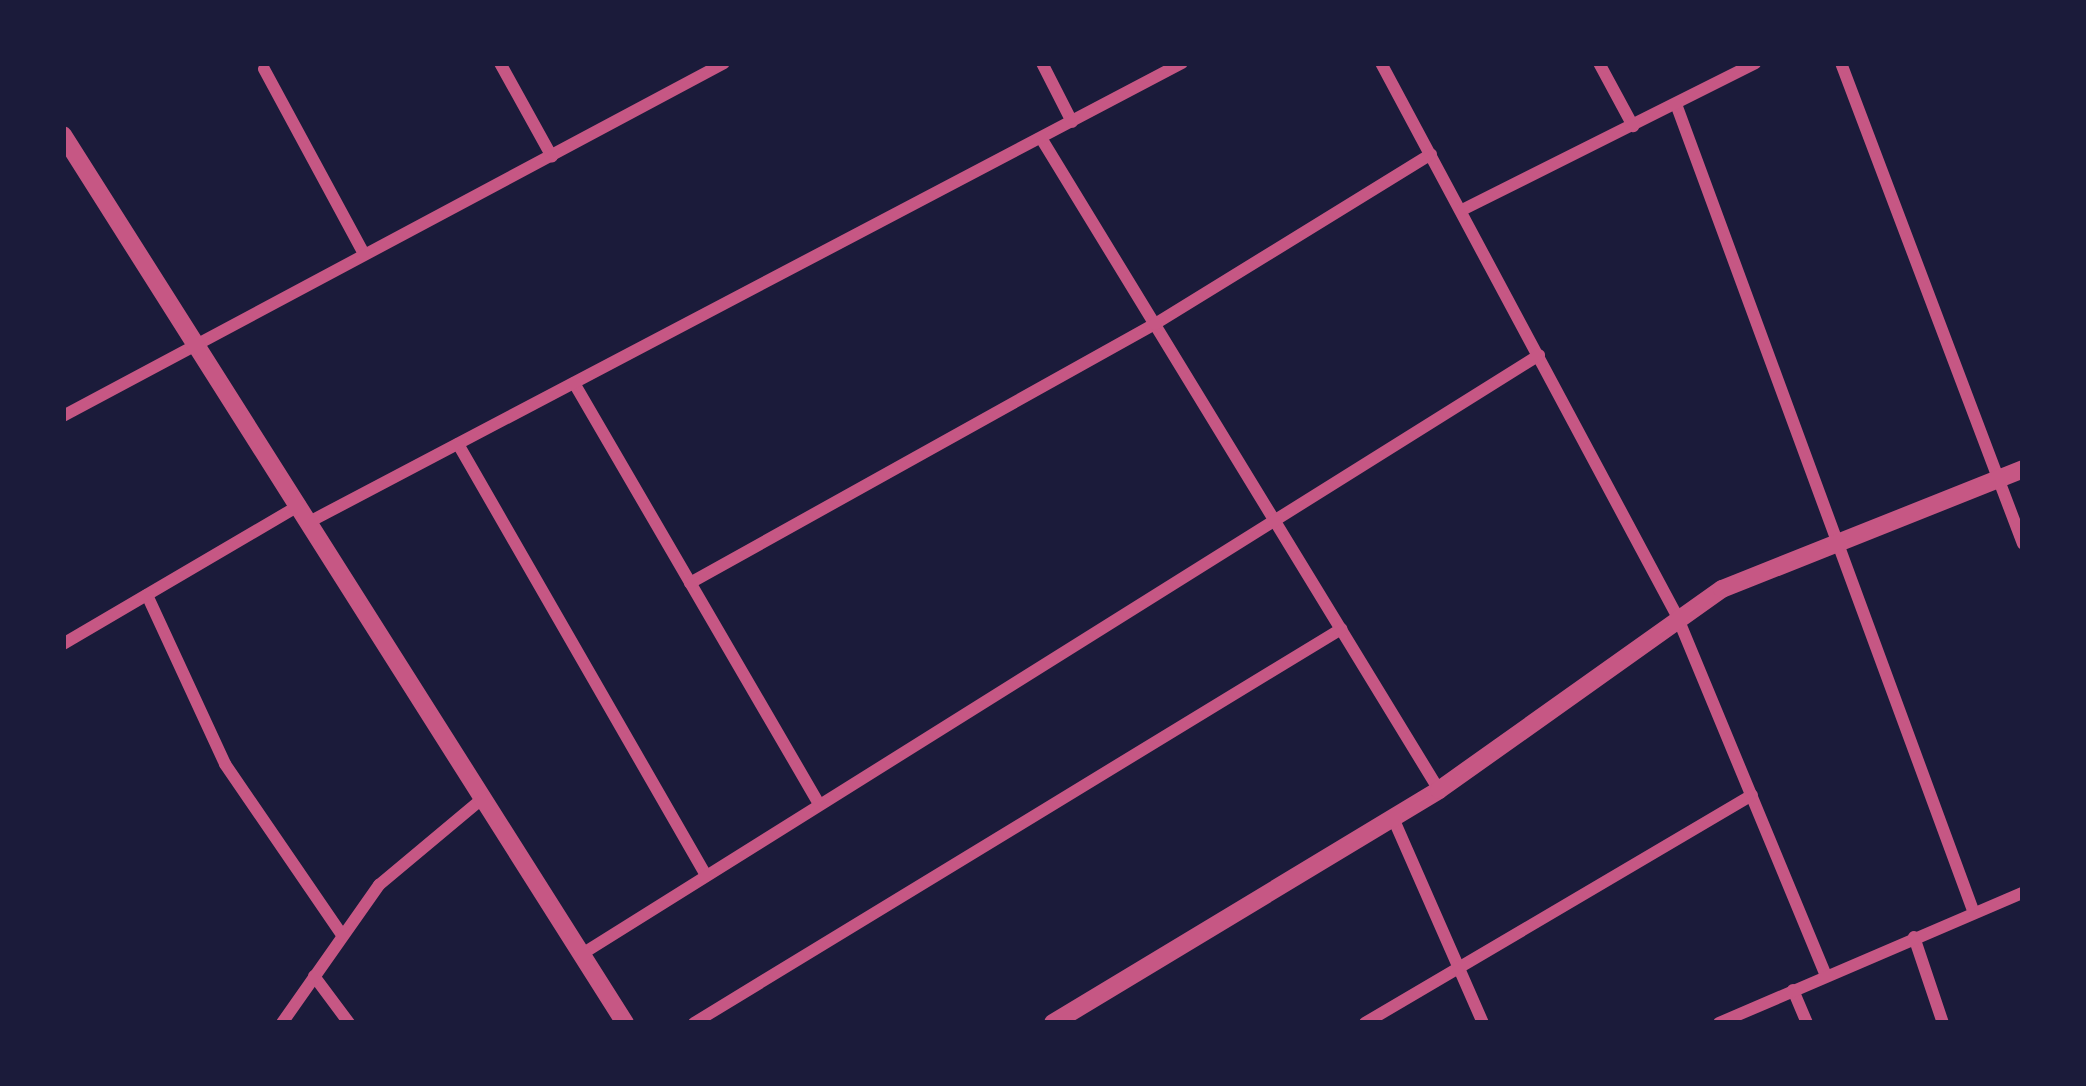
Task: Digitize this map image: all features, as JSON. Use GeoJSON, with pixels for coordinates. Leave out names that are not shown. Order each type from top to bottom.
{"type":"FeatureCollection","features":[{"type":"Feature","properties":{"kind":"street"},"geometry":{"type":"LineString","coordinates":[[500,63],[552,157]]}},
{"type":"Feature","properties":{"kind":"street"},"geometry":{"type":"LineString","coordinates":[[63,416],[197,340],[552,157],[704,68],[724,63]]}},
{"type":"Feature","properties":{"kind":"street"},"geometry":{"type":"LineString","coordinates":[[1042,63],[1072,122]]}},
{"type":"Feature","properties":{"kind":"street"},"geometry":{"type":"LineString","coordinates":[[63,644],[147,595],[306,513],[458,444],[1182,63]]}},
{"type":"Feature","properties":{"kind":"street"},"geometry":{"type":"LineString","coordinates":[[1381,63],[1677,616],[1826,975]]}},
{"type":"Feature","properties":{"kind":"street"},"geometry":{"type":"LineString","coordinates":[[1599,63],[1634,126]]}},
{"type":"Feature","properties":{"kind":"street"},"geometry":{"type":"LineString","coordinates":[[1462,210],[1755,63]]}},
{"type":"Feature","properties":{"kind":"street"},"geometry":{"type":"LineString","coordinates":[[1840,63],[2023,544]]}},
{"type":"Feature","properties":{"kind":"street"},"geometry":{"type":"LineString","coordinates":[[264,69],[364,254]]}},
{"type":"Feature","properties":{"kind":"street"},"geometry":{"type":"LineString","coordinates":[[1676,104],[1833,542],[1974,913]]}},
{"type":"Feature","properties":{"kind":"street"},"geometry":{"type":"LineString","coordinates":[[63,135],[625,1023]]}},
{"type":"Feature","properties":{"kind":"street"},"geometry":{"type":"LineString","coordinates":[[1041,138],[1439,790]]}},
{"type":"Feature","properties":{"kind":"street"},"geometry":{"type":"LineString","coordinates":[[691,583],[1155,324],[1432,154]]}},
{"type":"Feature","properties":{"kind":"street"},"geometry":{"type":"LineString","coordinates":[[582,954],[1539,355]]}},
{"type":"Feature","properties":{"kind":"street"},"geometry":{"type":"LineString","coordinates":[[574,383],[819,804]]}},
{"type":"Feature","properties":{"kind":"street"},"geometry":{"type":"LineString","coordinates":[[458,444],[706,876]]}},
{"type":"Feature","properties":{"kind":"street"},"geometry":{"type":"LineString","coordinates":[[1053,1023],[1439,790],[1677,616],[1758,570],[2023,469]]}},
{"type":"Feature","properties":{"kind":"street"},"geometry":{"type":"LineString","coordinates":[[147,595],[224,764],[341,935]]}},
{"type":"Feature","properties":{"kind":"street"},"geometry":{"type":"LineString","coordinates":[[694,1023],[1341,629]]}},
{"type":"Feature","properties":{"kind":"street"},"geometry":{"type":"LineString","coordinates":[[1365,1023],[1751,795]]}},
{"type":"Feature","properties":{"kind":"street"},"geometry":{"type":"LineString","coordinates":[[282,1023],[341,935],[397,866],[483,798]]}},
{"type":"Feature","properties":{"kind":"street"},"geometry":{"type":"LineString","coordinates":[[1393,818],[1483,1023]]}},
{"type":"Feature","properties":{"kind":"street"},"geometry":{"type":"LineString","coordinates":[[1719,1023],[2023,893]]}},
{"type":"Feature","properties":{"kind":"street"},"geometry":{"type":"LineString","coordinates":[[1914,937],[1943,1023]]}},
{"type":"Feature","properties":{"kind":"street"},"geometry":{"type":"LineString","coordinates":[[314,976],[349,1023]]}},
{"type":"Feature","properties":{"kind":"street"},"geometry":{"type":"LineString","coordinates":[[1793,990],[1807,1023]]}}]}
